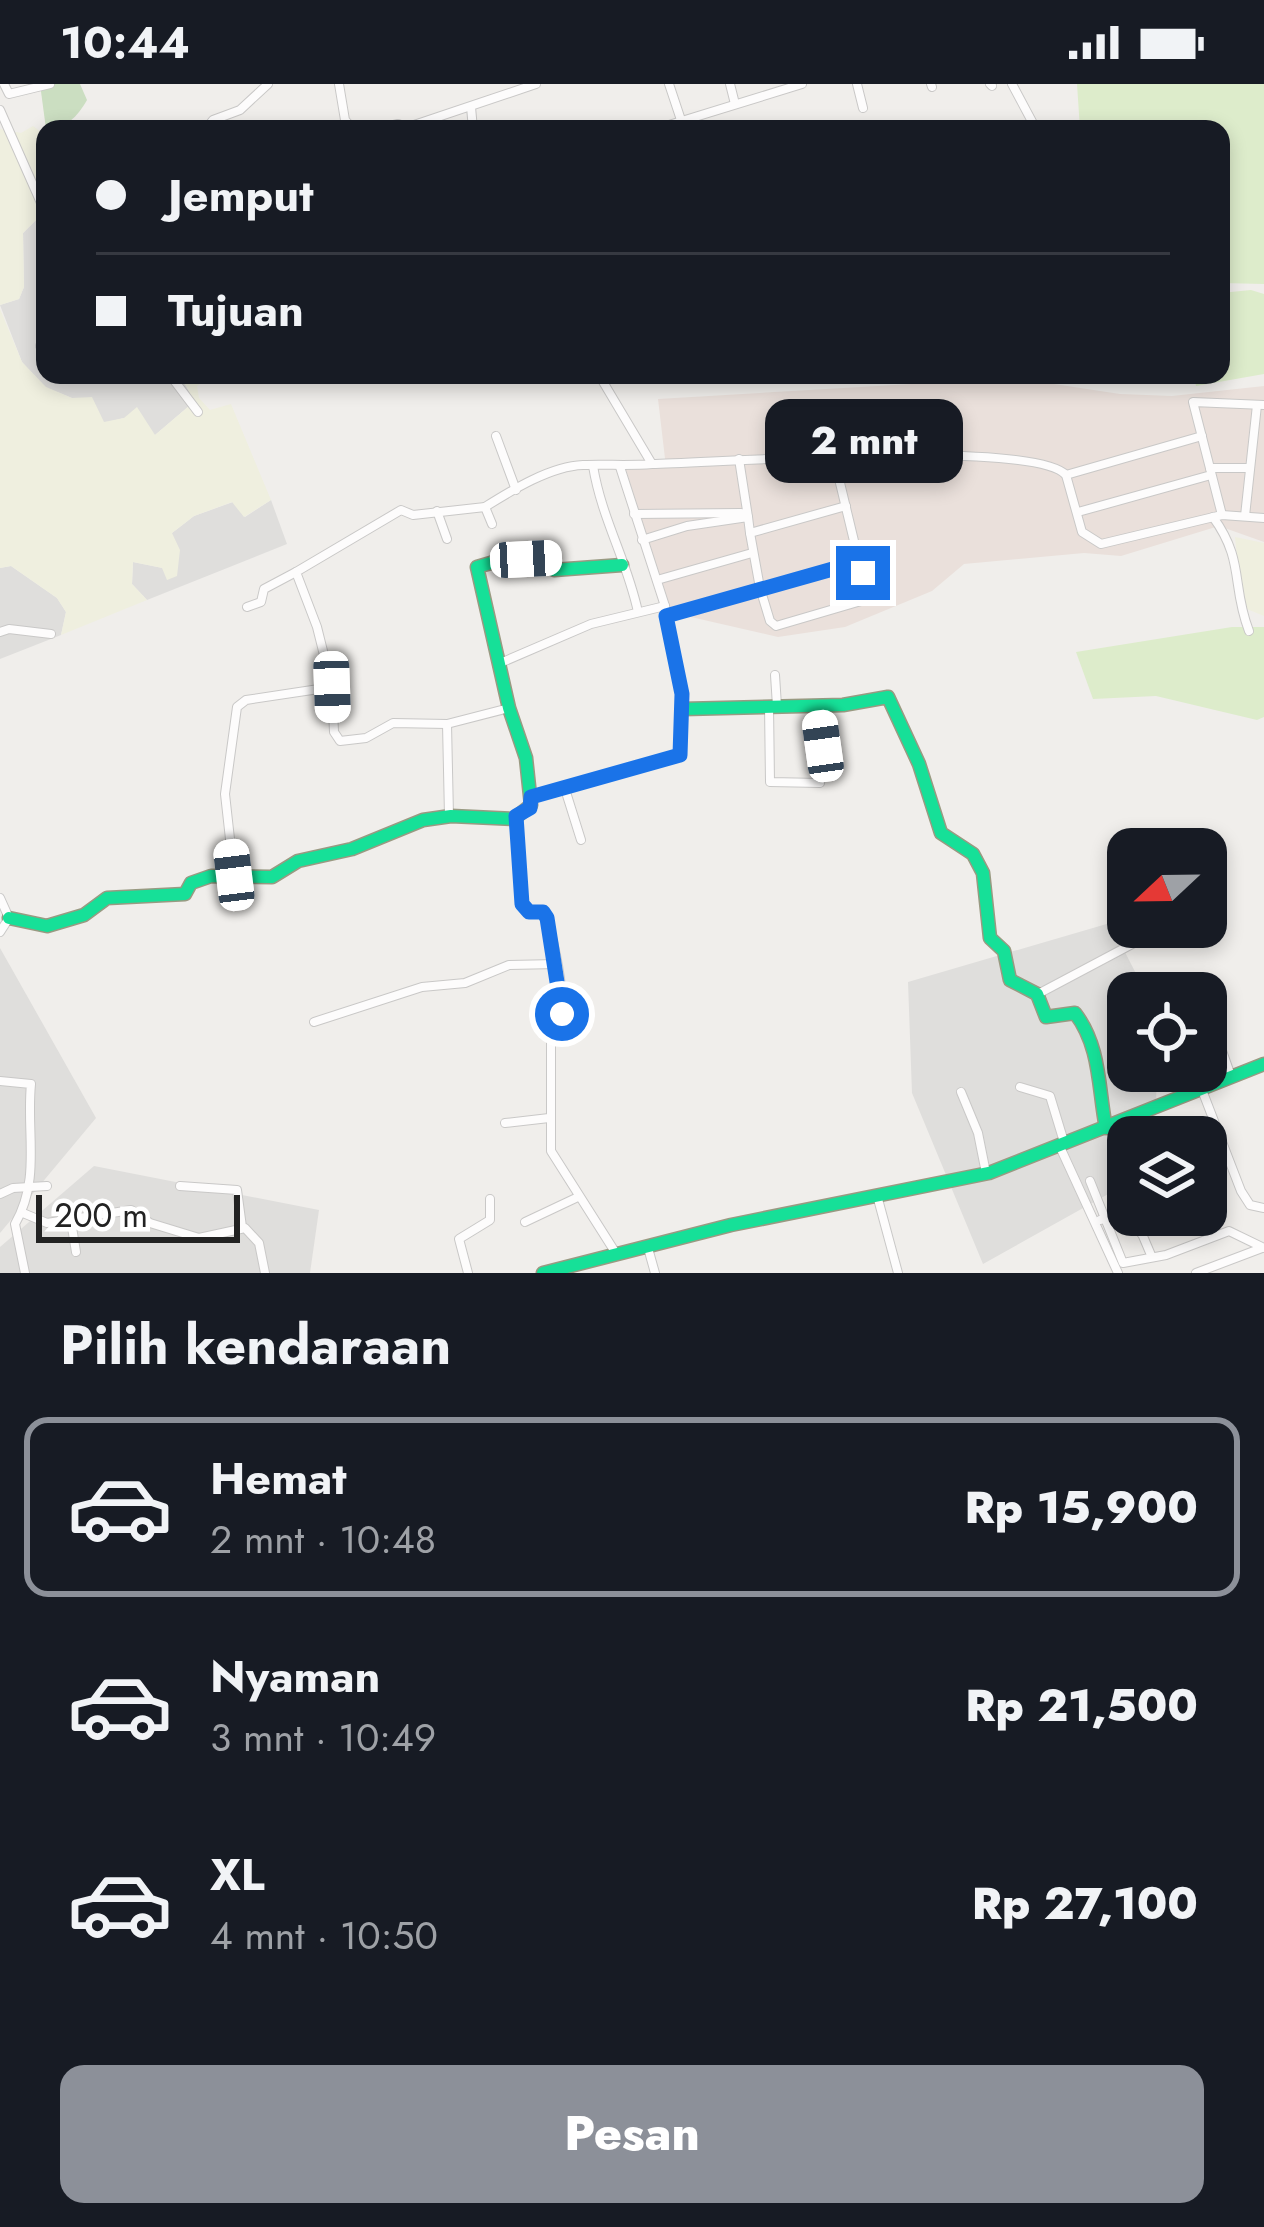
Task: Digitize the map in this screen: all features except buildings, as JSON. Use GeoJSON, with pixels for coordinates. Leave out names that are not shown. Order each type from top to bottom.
{"type":"FeatureCollection","features":[{"type":"Feature","properties":{"kind":"street"},"geometry":{"type":"LineString","coordinates":[[4,84],[9,94],[50,84]]}},
{"type":"Feature","properties":{"kind":"street"},"geometry":{"type":"LineString","coordinates":[[213,120],[240,110],[268,84]]}},
{"type":"Feature","properties":{"kind":"street"},"geometry":{"type":"LineString","coordinates":[[339,84],[345,120]]}},
{"type":"Feature","properties":{"kind":"street"},"geometry":{"type":"LineString","coordinates":[[431,120],[536,84]]}},
{"type":"Feature","properties":{"kind":"street"},"geometry":{"type":"LineString","coordinates":[[669,84],[681,120]]}},
{"type":"Feature","properties":{"kind":"street"},"geometry":{"type":"LineString","coordinates":[[730,84],[735,104]]}},
{"type":"Feature","properties":{"kind":"street"},"geometry":{"type":"LineString","coordinates":[[690,120],[798,84]]}},
{"type":"Feature","properties":{"kind":"street"},"geometry":{"type":"LineString","coordinates":[[863,108],[858,86],[872,84]]}},
{"type":"Feature","properties":{"kind":"street"},"geometry":{"type":"LineString","coordinates":[[1012,84],[1031,120]]}},
{"type":"Feature","properties":{"kind":"street"},"geometry":{"type":"LineString","coordinates":[[471,106],[472,120]]}},
{"type":"Feature","properties":{"kind":"street"},"geometry":{"type":"LineString","coordinates":[[0,110],[36,192]]}},
{"type":"Feature","properties":{"kind":"street"},"geometry":{"type":"LineString","coordinates":[[174,384],[199,412]]}},
{"type":"Feature","properties":{"kind":"street"},"geometry":{"type":"LineString","coordinates":[[604,384],[652,464]]}},
{"type":"Feature","properties":{"kind":"street"},"geometry":{"type":"LineString","coordinates":[[1245,516],[1260,405],[1193,402],[1217,516],[1234,549],[1241,612],[1249,631]]}},
{"type":"Feature","properties":{"kind":"street"},"geometry":{"type":"LineString","coordinates":[[496,436],[516,490]]}},
{"type":"Feature","properties":{"kind":"street"},"geometry":{"type":"LineString","coordinates":[[1066,475],[1202,436]]}},
{"type":"Feature","properties":{"kind":"street"},"geometry":{"type":"LineString","coordinates":[[739,459],[760,588],[770,621],[781,626],[868,599],[834,458]]}},
{"type":"Feature","properties":{"kind":"street"},"geometry":{"type":"LineString","coordinates":[[247,607],[262,600],[264,589],[401,510],[413,514],[485,507],[569,467],[739,459],[1023,459],[1054,464],[1066,475],[1084,536],[1101,544],[1217,516],[1264,518]]}},
{"type":"Feature","properties":{"kind":"street"},"geometry":{"type":"LineString","coordinates":[[592,466],[597,500],[632,583],[638,612]]}},
{"type":"Feature","properties":{"kind":"street"},"geometry":{"type":"LineString","coordinates":[[531,797],[677,758],[682,751],[683,710],[665,611],[620,467]]}},
{"type":"Feature","properties":{"kind":"street"},"geometry":{"type":"LineString","coordinates":[[1078,512],[1210,472],[1250,471],[1264,476]]}},
{"type":"Feature","properties":{"kind":"street"},"geometry":{"type":"LineString","coordinates":[[750,532],[846,506]]}},
{"type":"Feature","properties":{"kind":"street"},"geometry":{"type":"LineString","coordinates":[[485,507],[492,524]]}},
{"type":"Feature","properties":{"kind":"street"},"geometry":{"type":"LineString","coordinates":[[437,512],[447,539]]}},
{"type":"Feature","properties":{"kind":"street"},"geometry":{"type":"LineString","coordinates":[[634,514],[747,515]]}},
{"type":"Feature","properties":{"kind":"street"},"geometry":{"type":"LineString","coordinates":[[642,540],[747,515]]}},
{"type":"Feature","properties":{"kind":"street"},"geometry":{"type":"LineString","coordinates":[[657,580],[752,553]]}},
{"type":"Feature","properties":{"kind":"street"},"geometry":{"type":"LineString","coordinates":[[9,917],[47,926],[84,915],[107,898],[185,894],[199,880],[234,875],[272,877],[298,861],[378,840],[400,826],[449,816],[514,819],[530,808],[526,758],[508,708],[477,568],[501,560],[551,558],[554,570],[622,565]]}},
{"type":"Feature","properties":{"kind":"street"},"geometry":{"type":"LineString","coordinates":[[498,664],[591,624],[638,612],[665,611],[861,561]]}},
{"type":"Feature","properties":{"kind":"street"},"geometry":{"type":"LineString","coordinates":[[296,572],[321,639],[332,687],[335,740],[366,738],[393,722],[447,724],[508,708]]}},
{"type":"Feature","properties":{"kind":"street"},"geometry":{"type":"LineString","coordinates":[[0,632],[9,628],[51,634]]}},
{"type":"Feature","properties":{"kind":"street"},"geometry":{"type":"LineString","coordinates":[[776,675],[770,782],[820,783]]}},
{"type":"Feature","properties":{"kind":"street"},"geometry":{"type":"LineString","coordinates":[[234,875],[225,794],[236,707],[246,700],[332,687]]}},
{"type":"Feature","properties":{"kind":"street"},"geometry":{"type":"LineString","coordinates":[[683,710],[817,707],[890,699],[941,833],[971,852],[978,863],[988,898],[990,938],[1004,951],[1010,980],[1036,994],[1046,1018],[1075,1013],[1082,1021],[1096,1053],[1106,1128]]}},
{"type":"Feature","properties":{"kind":"street"},"geometry":{"type":"LineString","coordinates":[[817,707],[823,746]]}},
{"type":"Feature","properties":{"kind":"street"},"geometry":{"type":"LineString","coordinates":[[447,724],[449,816]]}},
{"type":"Feature","properties":{"kind":"street"},"geometry":{"type":"LineString","coordinates":[[565,789],[581,840]]}},
{"type":"Feature","properties":{"kind":"street"},"geometry":{"type":"LineString","coordinates":[[514,819],[522,904],[529,912],[545,914],[557,964],[562,1016],[558,1035],[551,1042],[553,1156],[618,1256]]}},
{"type":"Feature","properties":{"kind":"street"},"geometry":{"type":"LineString","coordinates":[[0,898],[9,917]]}},
{"type":"Feature","properties":{"kind":"street"},"geometry":{"type":"LineString","coordinates":[[0,932],[9,917]]}},
{"type":"Feature","properties":{"kind":"street"},"geometry":{"type":"LineString","coordinates":[[1036,994],[1108,960],[1122,948]]}},
{"type":"Feature","properties":{"kind":"street"},"geometry":{"type":"LineString","coordinates":[[314,1022],[430,985],[465,982],[509,965],[557,964]]}},
{"type":"Feature","properties":{"kind":"street"},"geometry":{"type":"LineString","coordinates":[[1227,1063],[1232,1077]]}},
{"type":"Feature","properties":{"kind":"street"},"geometry":{"type":"LineString","coordinates":[[1227,1079],[1264,1064]]}},
{"type":"Feature","properties":{"kind":"street"},"geometry":{"type":"LineString","coordinates":[[0,1081],[31,1084],[31,1185],[15,1228],[25,1273]]}},
{"type":"Feature","properties":{"kind":"street"},"geometry":{"type":"LineString","coordinates":[[1020,1087],[1050,1096],[1062,1145],[1123,1263],[1166,1255],[1233,1231],[1264,1247]]}},
{"type":"Feature","properties":{"kind":"street"},"geometry":{"type":"LineString","coordinates":[[961,1092],[977,1132],[986,1174]]}},
{"type":"Feature","properties":{"kind":"street"},"geometry":{"type":"LineString","coordinates":[[543,1273],[731,1225],[986,1174],[1197,1092]]}},
{"type":"Feature","properties":{"kind":"street"},"geometry":{"type":"LineString","coordinates":[[1203,1092],[1241,1191],[1250,1205],[1264,1208]]}},
{"type":"Feature","properties":{"kind":"street"},"geometry":{"type":"LineString","coordinates":[[505,1124],[549,1118]]}},
{"type":"Feature","properties":{"kind":"street"},"geometry":{"type":"LineString","coordinates":[[1090,1181],[1118,1273]]}},
{"type":"Feature","properties":{"kind":"street"},"geometry":{"type":"LineString","coordinates":[[0,1193],[47,1186]]}},
{"type":"Feature","properties":{"kind":"street"},"geometry":{"type":"LineString","coordinates":[[180,1186],[237,1190],[242,1227],[259,1243],[265,1273]]}},
{"type":"Feature","properties":{"kind":"street"},"geometry":{"type":"LineString","coordinates":[[524,1222],[578,1197]]}},
{"type":"Feature","properties":{"kind":"street"},"geometry":{"type":"LineString","coordinates":[[468,1273],[459,1239],[490,1220],[490,1199]]}},
{"type":"Feature","properties":{"kind":"street"},"geometry":{"type":"LineString","coordinates":[[878,1199],[898,1273]]}},
{"type":"Feature","properties":{"kind":"street"},"geometry":{"type":"LineString","coordinates":[[22,1213],[47,1223],[130,1210],[150,1223],[200,1238],[242,1227]]}},
{"type":"Feature","properties":{"kind":"street"},"geometry":{"type":"LineString","coordinates":[[1099,1220],[1107,1218]]}},
{"type":"Feature","properties":{"kind":"street"},"geometry":{"type":"LineString","coordinates":[[71,1221],[76,1252]]}},
{"type":"Feature","properties":{"kind":"street"},"geometry":{"type":"LineString","coordinates":[[1142,1236],[1151,1255]]}},
{"type":"Feature","properties":{"kind":"street"},"geometry":{"type":"LineString","coordinates":[[1201,1272],[1264,1247]]}},
{"type":"Feature","properties":{"kind":"street"},"geometry":{"type":"LineString","coordinates":[[648,1248],[655,1273]]}},
{"type":"Feature","properties":{"kind":"shaded area"},"geometry":{"type":"Polygon","coordinates":[[[36,220],[36,377],[22,362],[0,305],[19,299],[24,287],[23,233],[36,220]]]}},
{"type":"Feature","properties":{"kind":"shaded area"},"geometry":{"type":"Polygon","coordinates":[[[42,384],[185,384],[189,406],[155,435],[124,418],[104,423],[72,398],[42,384]]]}},
{"type":"Feature","properties":{"kind":"shaded area"},"geometry":{"type":"Polygon","coordinates":[[[912,384],[1054,384],[1172,396],[1264,386],[1264,542],[1219,526],[1121,556],[1084,553],[964,564],[932,591],[845,627],[778,637],[669,612],[625,467],[666,467],[658,399],[912,384]]]}},
{"type":"Feature","properties":{"kind":"shaded area"},"geometry":{"type":"Polygon","coordinates":[[[271,500],[287,544],[147,600],[132,584],[133,562],[163,568],[172,533],[194,516],[233,502],[245,517],[271,500]]]}},
{"type":"Feature","properties":{"kind":"shaded area"},"geometry":{"type":"Polygon","coordinates":[[[11,566],[57,598],[66,612],[61,635],[0,659],[0,568],[11,566]]]}},
{"type":"Feature","properties":{"kind":"shaded area"},"geometry":{"type":"Polygon","coordinates":[[[1107,924],[1107,948],[1123,948],[1135,972],[1107,972],[1107,1092],[1156,1092],[1156,1116],[1107,1116],[1107,1195],[983,1264],[912,1093],[908,982],[1107,924]]]}},
{"type":"Feature","properties":{"kind":"shaded area"},"geometry":{"type":"Polygon","coordinates":[[[0,948],[96,1118],[0,1233],[0,948]]]}},
{"type":"Feature","properties":{"kind":"shaded area"},"geometry":{"type":"Polygon","coordinates":[[[94,1166],[319,1210],[310,1273],[0,1273],[0,1247],[94,1166]]]}},
{"type":"Feature","properties":{"kind":"green space"},"geometry":{"type":"Polygon","coordinates":[[[40,84],[80,84],[87,100],[79,112],[71,120],[45,120],[40,84]]]}},
{"type":"Feature","properties":{"kind":"green space"},"geometry":{"type":"Polygon","coordinates":[[[1077,84],[1264,84],[1264,284],[1230,283],[1230,120],[1079,120],[1077,84]]]}},
{"type":"Feature","properties":{"kind":"green space"},"geometry":{"type":"Polygon","coordinates":[[[36,128],[36,220],[23,233],[24,287],[19,299],[0,305],[0,129],[21,133],[36,128]]]}},
{"type":"Feature","properties":{"kind":"green space"},"geometry":{"type":"Polygon","coordinates":[[[1230,292],[1264,294],[1264,374],[1230,380],[1230,292]]]}},
{"type":"Feature","properties":{"kind":"green space"},"geometry":{"type":"Polygon","coordinates":[[[0,309],[36,384],[72,398],[92,397],[104,422],[124,418],[137,407],[155,435],[189,406],[185,384],[200,384],[199,398],[210,410],[231,404],[271,500],[244,517],[232,502],[194,516],[172,533],[180,550],[177,576],[167,580],[162,568],[133,562],[132,584],[147,600],[61,635],[66,612],[57,598],[11,566],[0,568],[0,309]]]}},
{"type":"Feature","properties":{"kind":"green space"},"geometry":{"type":"Polygon","coordinates":[[[1235,537],[1264,543],[1264,616],[1242,607],[1235,537]]]}},
{"type":"Feature","properties":{"kind":"green space"},"geometry":{"type":"Polygon","coordinates":[[[1232,627],[1264,627],[1264,717],[1257,720],[1156,696],[1093,699],[1076,652],[1232,627]]]}},
{"type":"Feature","properties":{"kind":"traffic: fast"},"geometry":{"type":"LineString","coordinates":[[9,918],[47,926],[84,915],[107,898],[185,894],[191,883],[211,876],[272,877],[298,861],[352,849],[423,820],[451,816],[514,819],[531,805],[526,758],[509,708],[477,567],[501,560],[551,558],[554,570],[622,565]]}},
{"type":"Feature","properties":{"kind":"traffic: fast"},"geometry":{"type":"LineString","coordinates":[[683,709],[843,705],[888,697],[919,764],[941,833],[973,854],[983,873],[990,938],[1004,951],[1010,980],[1037,994],[1046,1017],[1075,1013],[1083,1026],[1094,1054],[1106,1128]]}},
{"type":"Feature","properties":{"kind":"traffic: fast"},"geometry":{"type":"LineString","coordinates":[[543,1273],[731,1225],[989,1173],[1264,1064]]}},
{"type":"Feature","properties":{"kind":"route"},"geometry":{"type":"LineString","coordinates":[[562,1014],[547,918],[522,904],[516,816],[530,808],[531,797],[680,755],[682,694],[666,616],[861,561],[863,573]]}}]}
